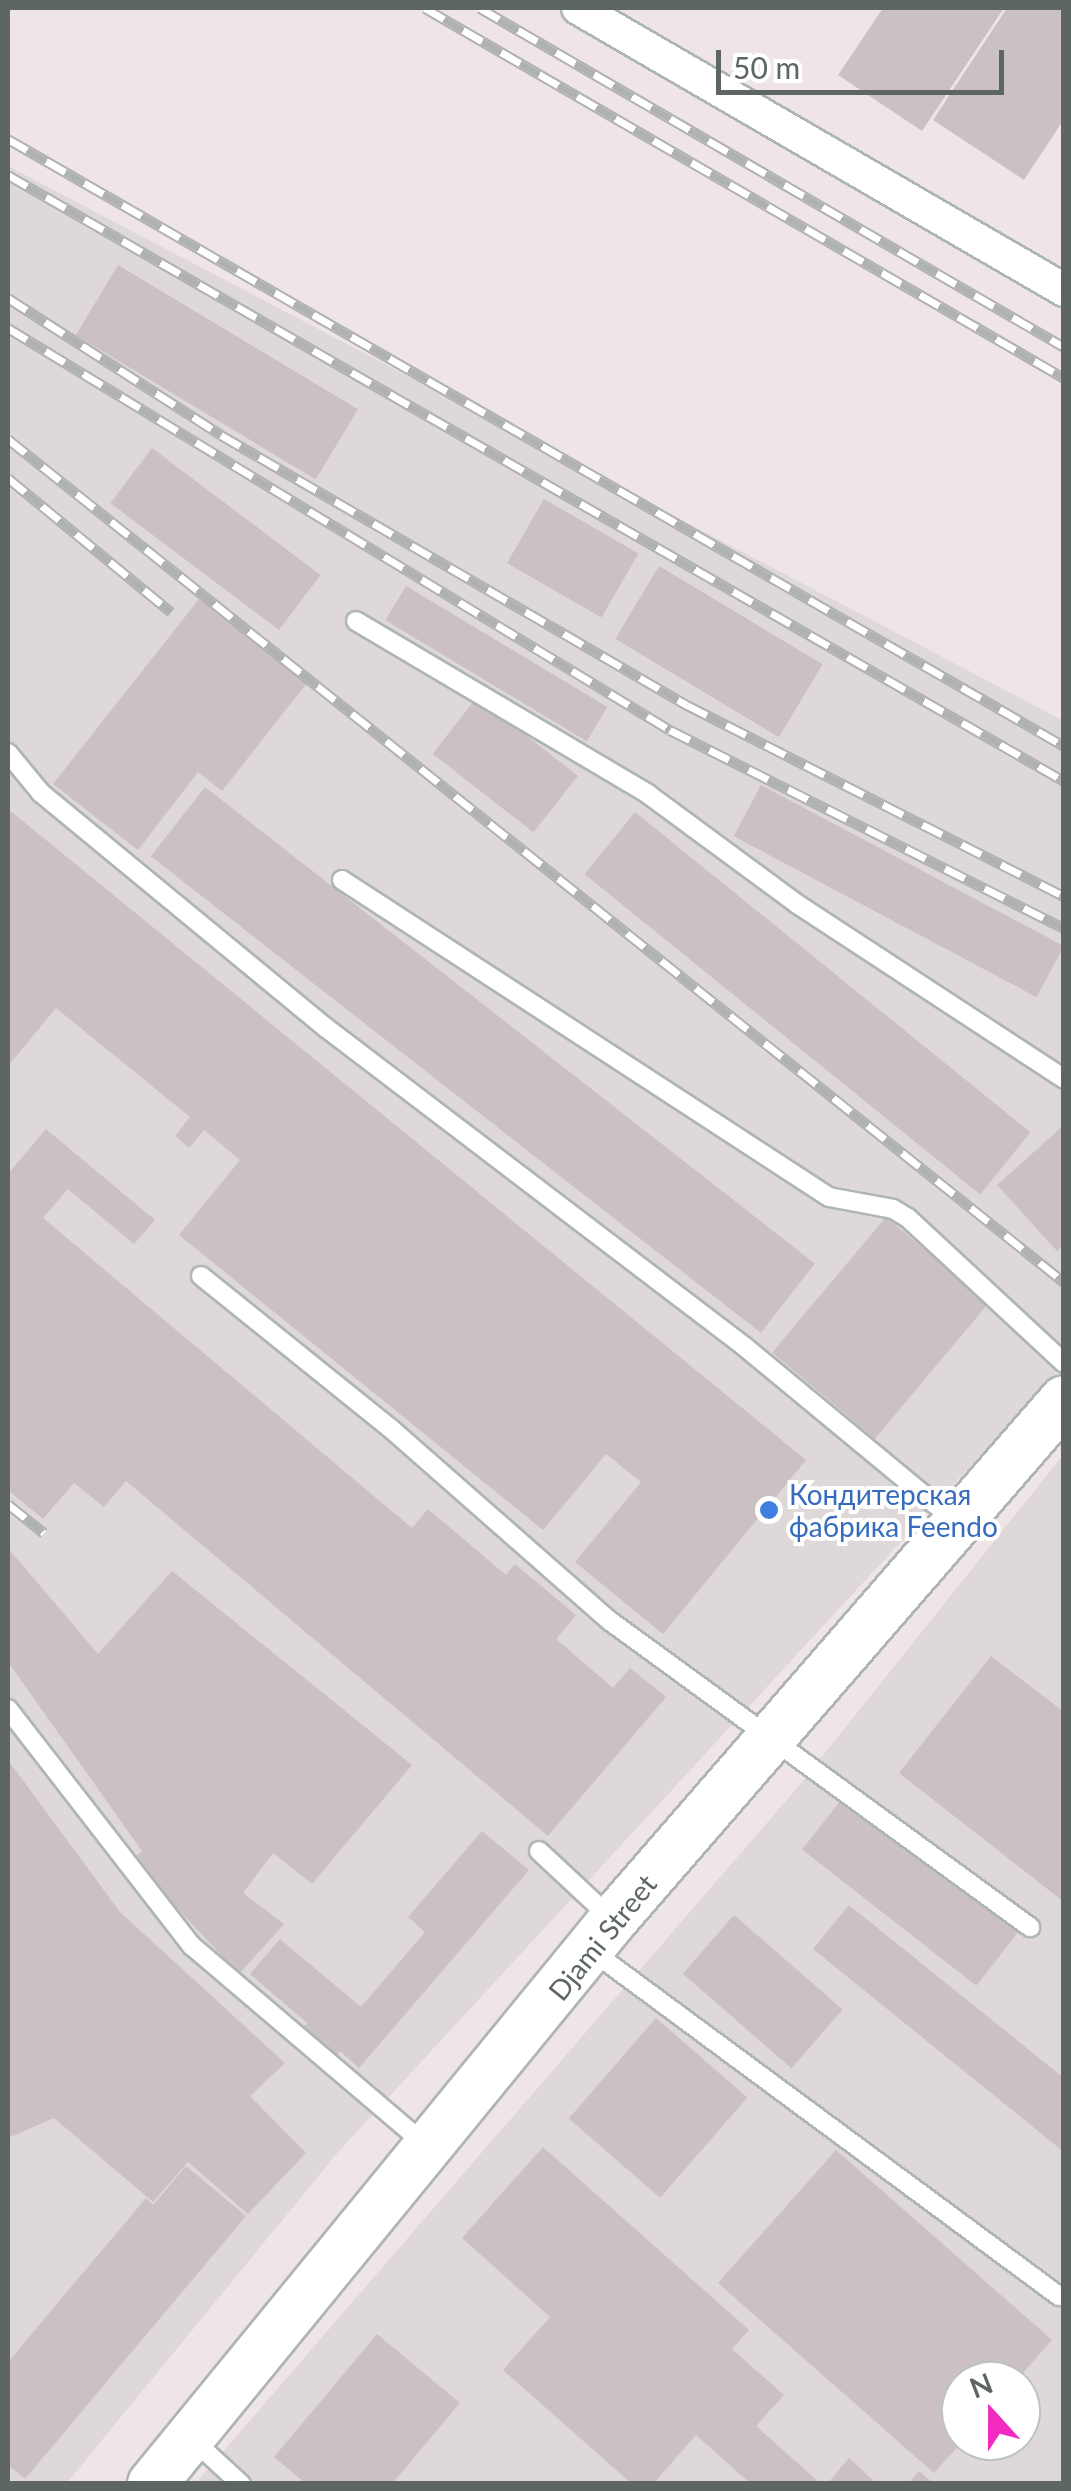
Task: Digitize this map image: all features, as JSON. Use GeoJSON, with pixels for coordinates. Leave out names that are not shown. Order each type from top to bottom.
{"type":"FeatureCollection","features":[{"type":"Feature","properties":{"kind":"street"},"geometry":{"type":"LineString","coordinates":[[578,8],[1064,290]]}},
{"type":"Feature","properties":{"kind":"street","name":"Djami Street"},"geometry":{"type":"LineString","coordinates":[[152,2484],[602,1935],[1064,1400]]}},
{"type":"Feature","properties":{"kind":"lane"},"geometry":{"type":"LineString","coordinates":[[356,621],[648,794],[797,904],[1064,1079]]}},
{"type":"Feature","properties":{"kind":"lane"},"geometry":{"type":"LineString","coordinates":[[8,753],[40,794],[326,1027],[745,1347],[958,1523]]}},
{"type":"Feature","properties":{"kind":"lane"},"geometry":{"type":"LineString","coordinates":[[342,880],[829,1197],[893,1209],[908,1218],[1064,1363]]}},
{"type":"Feature","properties":{"kind":"lane"},"geometry":{"type":"LineString","coordinates":[[201,1276],[390,1428],[610,1621],[1030,1927]]}},
{"type":"Feature","properties":{"kind":"lane"},"geometry":{"type":"LineString","coordinates":[[8,1709],[192,1946],[428,2147]]}},
{"type":"Feature","properties":{"kind":"lane"},"geometry":{"type":"LineString","coordinates":[[538,1851],[602,1935],[1059,2296]]}},
{"type":"Feature","properties":{"kind":"lane"},"geometry":{"type":"LineString","coordinates":[[190,2438],[241,2484]]}},
{"type":"Feature","properties":{"kind":"shaded area"},"geometry":{"type":"Polygon","coordinates":[[[8,166],[1064,721],[1063,1366],[339,2151],[66,2484],[8,2483],[8,166]]]}},
{"type":"Feature","properties":{"kind":"shaded area"},"geometry":{"type":"Polygon","coordinates":[[[1063,1455],[1063,2483],[195,2484],[797,1788],[1063,1455]]]}},
{"type":"Feature","properties":{"kind":"building"},"geometry":{"type":"Polygon","coordinates":[[[883,8],[1004,8],[922,131],[838,75],[883,8]]]}},
{"type":"Feature","properties":{"kind":"building"},"geometry":{"type":"Polygon","coordinates":[[[1007,8],[1064,8],[1064,119],[1024,180],[933,120],[1007,8]]]}},
{"type":"Feature","properties":{"kind":"building"},"geometry":{"type":"Polygon","coordinates":[[[118,265],[358,409],[316,479],[76,335],[118,265]]]}},
{"type":"Feature","properties":{"kind":"building"},"geometry":{"type":"Polygon","coordinates":[[[152,448],[321,575],[279,630],[110,503],[152,448]]]}},
{"type":"Feature","properties":{"kind":"building"},"geometry":{"type":"Polygon","coordinates":[[[544,499],[638,554],[601,618],[507,563],[544,499]]]}},
{"type":"Feature","properties":{"kind":"building"},"geometry":{"type":"Polygon","coordinates":[[[659,566],[823,664],[779,737],[615,639],[659,566]]]}},
{"type":"Feature","properties":{"kind":"building"},"geometry":{"type":"Polygon","coordinates":[[[406,586],[607,707],[587,741],[385,620],[406,586]]]}},
{"type":"Feature","properties":{"kind":"building"},"geometry":{"type":"Polygon","coordinates":[[[199,599],[307,683],[222,791],[198,772],[138,850],[53,784],[199,599]]]}},
{"type":"Feature","properties":{"kind":"building"},"geometry":{"type":"Polygon","coordinates":[[[477,697],[578,776],[534,833],[433,754],[477,697]]]}},
{"type":"Feature","properties":{"kind":"building"},"geometry":{"type":"Polygon","coordinates":[[[761,785],[1064,946],[1037,997],[734,836],[761,785]]]}},
{"type":"Feature","properties":{"kind":"building"},"geometry":{"type":"Polygon","coordinates":[[[205,787],[815,1264],[761,1333],[151,856],[205,787]]]}},
{"type":"Feature","properties":{"kind":"building"},"geometry":{"type":"Polygon","coordinates":[[[8,809],[806,1460],[663,1634],[575,1562],[641,1482],[606,1454],[543,1530],[179,1235],[240,1160],[204,1130],[189,1148],[175,1136],[190,1117],[56,1008],[8,1066],[8,809]]]}},
{"type":"Feature","properties":{"kind":"building"},"geometry":{"type":"Polygon","coordinates":[[[635,812],[1031,1132],[980,1194],[585,874],[635,812]]]}},
{"type":"Feature","properties":{"kind":"building"},"geometry":{"type":"Polygon","coordinates":[[[1064,1125],[1064,1244],[1057,1251],[997,1185],[1064,1125]]]}},
{"type":"Feature","properties":{"kind":"building"},"geometry":{"type":"Polygon","coordinates":[[[46,1129],[155,1220],[134,1244],[68,1189],[43,1218],[412,1528],[428,1509],[506,1575],[515,1564],[576,1615],[556,1639],[613,1688],[630,1668],[666,1697],[548,1836],[126,1481],[104,1507],[74,1483],[43,1519],[8,1490],[8,1174],[46,1129]]]}},
{"type":"Feature","properties":{"kind":"building"},"geometry":{"type":"Polygon","coordinates":[[[886,1217],[989,1303],[875,1439],[772,1353],[886,1217]]]}},
{"type":"Feature","properties":{"kind":"building"},"geometry":{"type":"Polygon","coordinates":[[[8,1548],[98,1654],[172,1571],[412,1765],[312,1884],[273,1853],[243,1893],[284,1924],[239,1974],[132,1860],[142,1851],[8,1662],[8,1548]]]}},
{"type":"Feature","properties":{"kind":"building"},"geometry":{"type":"Polygon","coordinates":[[[991,1656],[1064,1712],[1064,1902],[899,1773],[991,1656]]]}},
{"type":"Feature","properties":{"kind":"building"},"geometry":{"type":"Polygon","coordinates":[[[8,1760],[120,1912],[285,2063],[250,2096],[306,2153],[248,2214],[188,2162],[153,2202],[54,2118],[8,2138],[8,1760]]]}},
{"type":"Feature","properties":{"kind":"building"},"geometry":{"type":"Polygon","coordinates":[[[844,1796],[1018,1932],[976,1986],[802,1850],[844,1796]]]}},
{"type":"Feature","properties":{"kind":"building"},"geometry":{"type":"Polygon","coordinates":[[[482,1831],[529,1870],[359,2068],[340,2051],[333,2060],[299,2031],[307,2023],[250,1974],[280,1939],[361,2007],[425,1932],[408,1917],[482,1831]]]}},
{"type":"Feature","properties":{"kind":"building"},"geometry":{"type":"Polygon","coordinates":[[[849,1905],[1064,2078],[1064,2152],[813,1949],[849,1905]]]}},
{"type":"Feature","properties":{"kind":"building"},"geometry":{"type":"Polygon","coordinates":[[[734,1915],[843,2009],[792,2068],[683,1974],[734,1915]]]}},
{"type":"Feature","properties":{"kind":"building"},"geometry":{"type":"Polygon","coordinates":[[[656,2018],[747,2097],[660,2198],[569,2118],[656,2018]]]}},
{"type":"Feature","properties":{"kind":"building"},"geometry":{"type":"Polygon","coordinates":[[[543,2147],[749,2330],[732,2349],[784,2395],[756,2426],[821,2484],[751,2484],[696,2435],[653,2484],[632,2484],[503,2370],[550,2317],[462,2238],[543,2147]]]}},
{"type":"Feature","properties":{"kind":"building"},"geometry":{"type":"Polygon","coordinates":[[[836,2150],[1052,2340],[1034,2361],[941,2361],[941,2461],[945,2461],[934,2473],[718,2283],[836,2150]]]}},
{"type":"Feature","properties":{"kind":"building"},"geometry":{"type":"Polygon","coordinates":[[[186,2166],[246,2216],[25,2479],[8,2465],[8,2362],[146,2198],[153,2205],[186,2166]]]}},
{"type":"Feature","properties":{"kind":"building"},"geometry":{"type":"Polygon","coordinates":[[[377,2334],[460,2403],[392,2484],[306,2484],[274,2457],[377,2334]]]}},
{"type":"Feature","properties":{"kind":"building"},"geometry":{"type":"Polygon","coordinates":[[[849,2458],[877,2484],[827,2484],[849,2458]]]}},
{"type":"Feature","properties":{"kind":"building"},"geometry":{"type":"Polygon","coordinates":[[[919,2471],[934,2484],[908,2484],[919,2471]]]}},
{"type":"Feature","properties":{"kind":"railway"},"geometry":{"type":"LineString","coordinates":[[425,8],[1064,378]]}},
{"type":"Feature","properties":{"kind":"railway"},"geometry":{"type":"LineString","coordinates":[[480,8],[1064,347]]}},
{"type":"Feature","properties":{"kind":"railway"},"geometry":{"type":"LineString","coordinates":[[8,139],[1064,746]]}},
{"type":"Feature","properties":{"kind":"railway"},"geometry":{"type":"LineString","coordinates":[[8,175],[1064,781]]}},
{"type":"Feature","properties":{"kind":"railway"},"geometry":{"type":"LineString","coordinates":[[8,298],[221,435],[687,705],[1064,896]]}},
{"type":"Feature","properties":{"kind":"railway"},"geometry":{"type":"LineString","coordinates":[[8,328],[670,730],[1064,928]]}},
{"type":"Feature","properties":{"kind":"railway"},"geometry":{"type":"LineString","coordinates":[[8,439],[1064,1282]]}},
{"type":"Feature","properties":{"kind":"railway"},"geometry":{"type":"LineString","coordinates":[[8,478],[171,612]]}},
{"type":"Feature","properties":{"kind":"railway"},"geometry":{"type":"LineString","coordinates":[[8,1504],[44,1533]]}},
{"type":"Feature","properties":{"kind":"place","name":"Кондитерская фабрика Feendo"},"geometry":{"type":"Point","coordinates":[769,1510]}}]}
